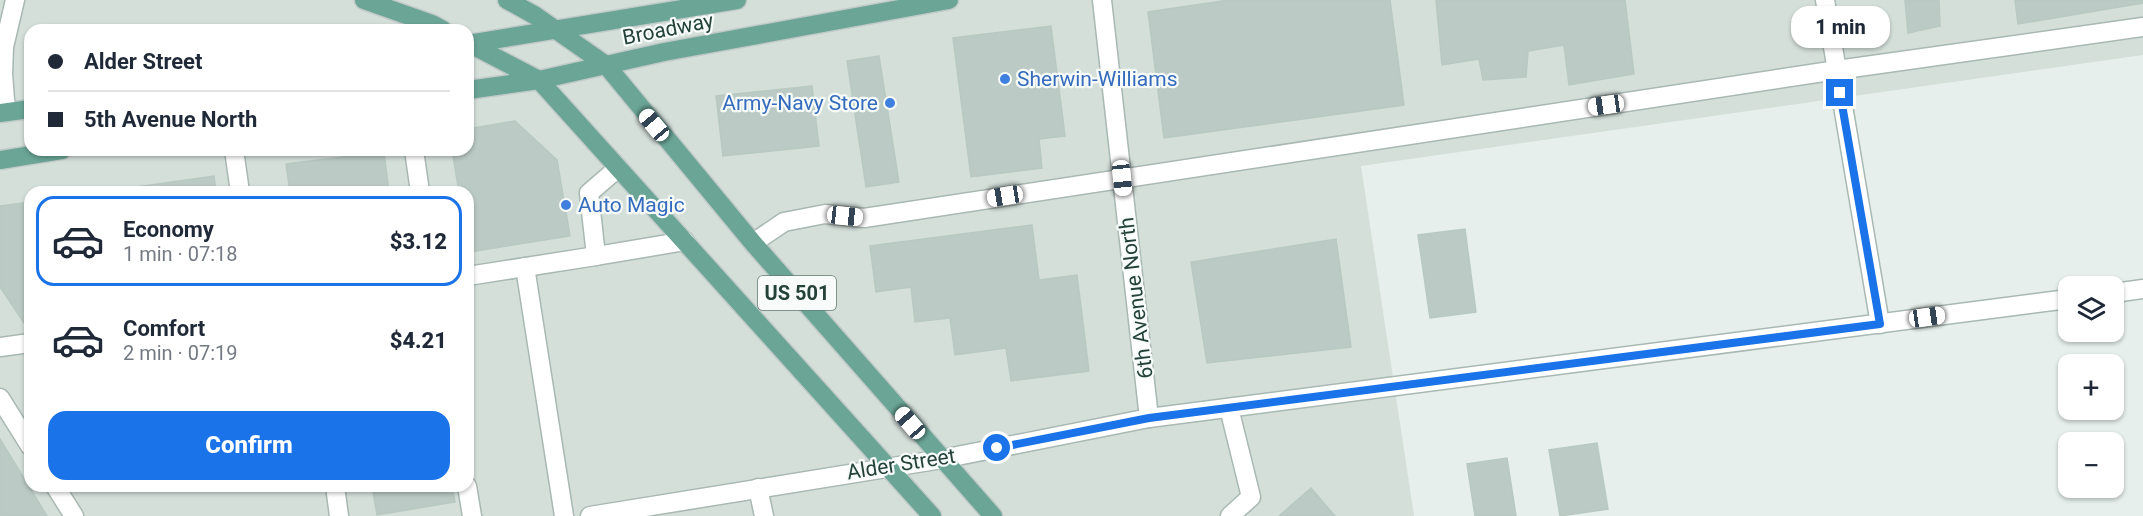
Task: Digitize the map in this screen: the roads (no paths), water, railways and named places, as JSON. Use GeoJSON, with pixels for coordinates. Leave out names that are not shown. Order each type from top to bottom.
{"type":"FeatureCollection","features":[{"type":"Feature","properties":{"kind":"main road"},"geometry":{"type":"LineString","coordinates":[[364,0],[432,24]]}},
{"type":"Feature","properties":{"kind":"main road","name":"US 501"},"geometry":{"type":"LineString","coordinates":[[507,0],[536,16],[606,65],[753,243],[993,516]]}},
{"type":"Feature","properties":{"kind":"main road","name":"Broadway"},"geometry":{"type":"LineString","coordinates":[[474,43],[737,0]]}},
{"type":"Feature","properties":{"kind":"main road","name":"Broadway"},"geometry":{"type":"LineString","coordinates":[[474,89],[539,80],[664,52],[949,0]]}},
{"type":"Feature","properties":{"kind":"main road","name":"US 501"},"geometry":{"type":"LineString","coordinates":[[474,47],[539,80],[932,516]]}},
{"type":"Feature","properties":{"kind":"main road"},"geometry":{"type":"LineString","coordinates":[[3,112],[24,110]]}},
{"type":"Feature","properties":{"kind":"main road"},"geometry":{"type":"LineString","coordinates":[[0,160],[25,156]]}},
{"type":"Feature","properties":{"kind":"street","name":"6th Avenue North"},"geometry":{"type":"LineString","coordinates":[[1102,0],[1149,418]]}},
{"type":"Feature","properties":{"kind":"street"},"geometry":{"type":"LineString","coordinates":[[1825,0],[1880,324]]}},
{"type":"Feature","properties":{"kind":"street"},"geometry":{"type":"LineString","coordinates":[[3,112],[2,47],[9,7]]}},
{"type":"Feature","properties":{"kind":"street"},"geometry":{"type":"LineString","coordinates":[[753,243],[784,222],[825,214],[864,218],[1836,70],[2143,27]]}},
{"type":"Feature","properties":{"kind":"street"},"geometry":{"type":"LineString","coordinates":[[235,156],[239,186]]}},
{"type":"Feature","properties":{"kind":"street"},"geometry":{"type":"LineString","coordinates":[[415,156],[419,186]]}},
{"type":"Feature","properties":{"kind":"street"},"geometry":{"type":"LineString","coordinates":[[597,256],[590,193],[618,168]]}},
{"type":"Feature","properties":{"kind":"street"},"geometry":{"type":"LineString","coordinates":[[474,275],[685,241]]}},
{"type":"Feature","properties":{"kind":"street"},"geometry":{"type":"LineString","coordinates":[[525,267],[564,516]]}},
{"type":"Feature","properties":{"kind":"street"},"geometry":{"type":"LineString","coordinates":[[2124,292],[2143,289]]}},
{"type":"Feature","properties":{"kind":"street","name":"Alder Street"},"geometry":{"type":"LineString","coordinates":[[590,516],[699,508],[758,488],[942,459],[1149,418],[2058,300]]}},
{"type":"Feature","properties":{"kind":"street"},"geometry":{"type":"LineString","coordinates":[[0,347],[24,344]]}},
{"type":"Feature","properties":{"kind":"street"},"geometry":{"type":"LineString","coordinates":[[0,398],[24,436]]}},
{"type":"Feature","properties":{"kind":"street"},"geometry":{"type":"LineString","coordinates":[[1229,408],[1251,497],[1230,516]]}},
{"type":"Feature","properties":{"kind":"street"},"geometry":{"type":"LineString","coordinates":[[758,488],[764,516]]}},
{"type":"Feature","properties":{"kind":"street"},"geometry":{"type":"LineString","coordinates":[[59,492],[74,516]]}},
{"type":"Feature","properties":{"kind":"street"},"geometry":{"type":"LineString","coordinates":[[335,492],[339,516]]}},
{"type":"Feature","properties":{"kind":"street"},"geometry":{"type":"LineString","coordinates":[[468,492],[472,516]]}},
{"type":"Feature","properties":{"kind":"place","name":"Sherwin-Williams"},"geometry":{"type":"Point","coordinates":[1005,79]}},
{"type":"Feature","properties":{"kind":"place","name":"Army-Navy Store"},"geometry":{"type":"Point","coordinates":[890,103]}},
{"type":"Feature","properties":{"kind":"place","name":"Auto Magic"},"geometry":{"type":"Point","coordinates":[566,205]}}]}
